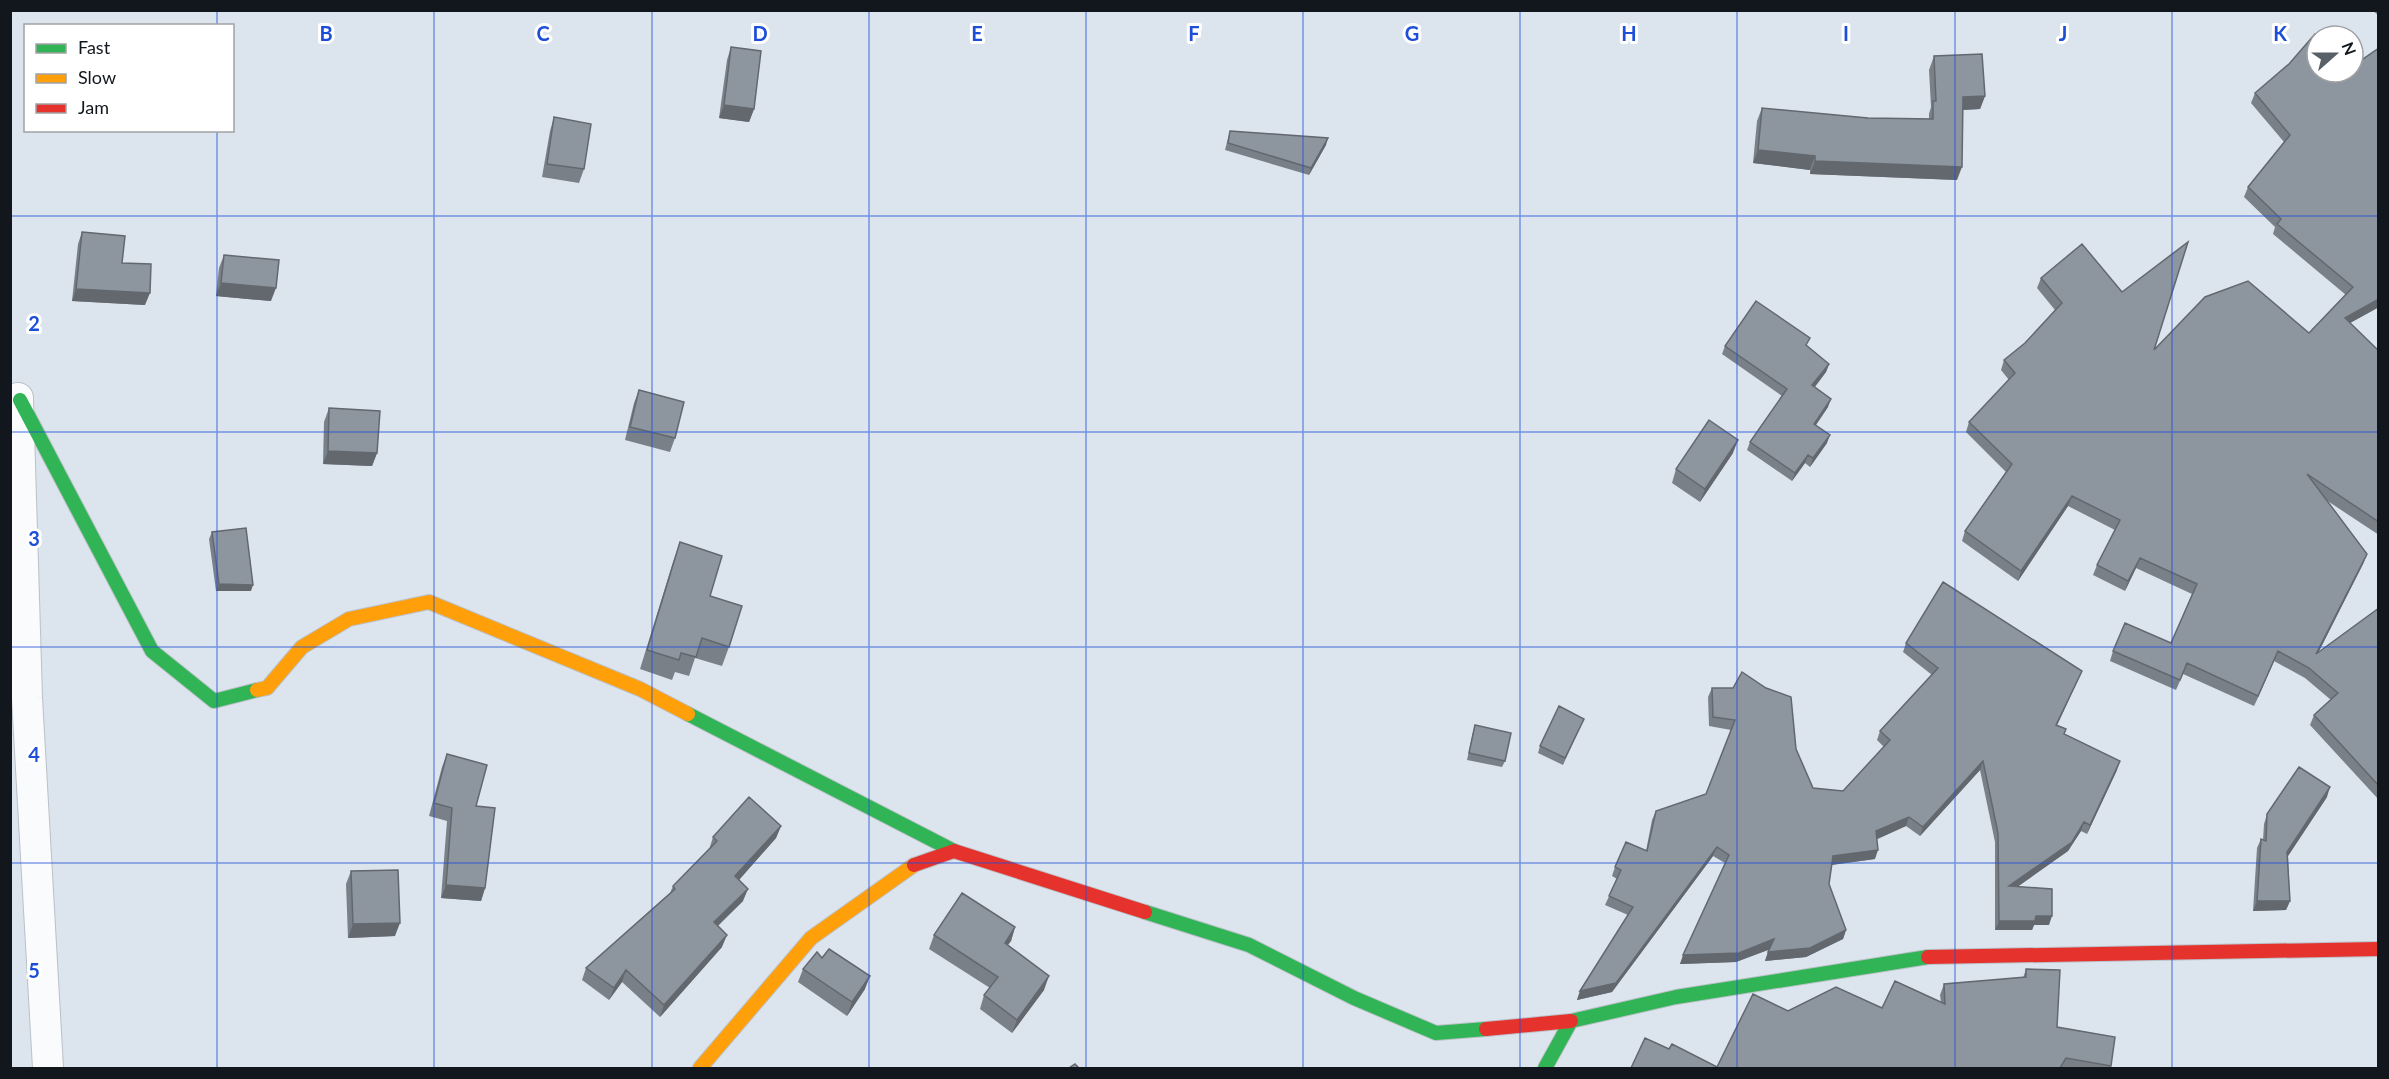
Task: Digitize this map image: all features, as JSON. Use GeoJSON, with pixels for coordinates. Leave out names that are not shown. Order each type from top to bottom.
{"type":"FeatureCollection","features":[{"type":"Feature","properties":{"kind":"street"},"geometry":{"type":"LineString","coordinates":[[15,394],[152,651],[214,701],[267,688],[302,647],[349,619],[429,602],[640,689],[954,851],[1249,945],[1354,998],[1436,1033],[1571,1021],[1676,998],[1932,956],[2379,949]]}},
{"type":"Feature","properties":{"kind":"street"},"geometry":{"type":"LineString","coordinates":[[15,394],[27,698],[48,1068]]}},
{"type":"Feature","properties":{"kind":"street"},"geometry":{"type":"LineString","coordinates":[[700,1068],[812,938],[908,867],[954,851]]}},
{"type":"Feature","properties":{"kind":"street"},"geometry":{"type":"LineString","coordinates":[[1545,1068],[1571,1021]]}},
{"type":"Feature","properties":{"kind":"building"},"geometry":{"type":"Polygon","coordinates":[[[2305,46],[2305,84],[2365,84],[2365,58],[2379,48],[2379,299],[2345,318],[2379,351],[2379,522],[2307,474],[2367,554],[2316,654],[2379,608],[2379,786],[2314,715],[2338,693],[2309,668],[2278,651],[2258,696],[2187,663],[2180,680],[2113,651],[2125,623],[2171,643],[2197,584],[2140,558],[2128,581],[2097,565],[2120,520],[2072,496],[2021,571],[1965,531],[2012,464],[1969,422],[2015,373],[2004,360],[2025,343],[2062,303],[2041,278],[2082,244],[2122,292],[2188,242],[2154,350],[2205,297],[2248,281],[2309,333],[2353,287],[2277,224],[2281,219],[2248,187],[2290,135],[2255,93],[2289,64],[2305,46]]]}},
{"type":"Feature","properties":{"kind":"building"},"geometry":{"type":"Polygon","coordinates":[[[731,47],[761,51],[754,109],[724,105],[731,47]]]}},
{"type":"Feature","properties":{"kind":"building"},"geometry":{"type":"Polygon","coordinates":[[[1982,54],[1985,96],[1963,97],[1962,167],[1815,161],[1815,156],[1758,150],[1762,108],[1868,118],[1933,119],[1933,101],[1936,101],[1934,56],[1982,54]]]}},
{"type":"Feature","properties":{"kind":"building"},"geometry":{"type":"Polygon","coordinates":[[[554,117],[591,124],[584,169],[547,164],[554,117]]]}},
{"type":"Feature","properties":{"kind":"building"},"geometry":{"type":"Polygon","coordinates":[[[1230,131],[1328,138],[1311,168],[1228,143],[1230,131]]]}},
{"type":"Feature","properties":{"kind":"building"},"geometry":{"type":"Polygon","coordinates":[[[82,232],[125,236],[122,263],[151,264],[150,293],[76,289],[82,232]]]}},
{"type":"Feature","properties":{"kind":"building"},"geometry":{"type":"Polygon","coordinates":[[[224,255],[279,260],[276,288],[221,283],[224,255]]]}},
{"type":"Feature","properties":{"kind":"building"},"geometry":{"type":"Polygon","coordinates":[[[1756,301],[1810,338],[1806,345],[1829,364],[1812,385],[1831,399],[1814,424],[1830,435],[1813,458],[1808,455],[1795,473],[1750,442],[1787,389],[1725,346],[1756,301]]]}},
{"type":"Feature","properties":{"kind":"building"},"geometry":{"type":"Polygon","coordinates":[[[639,390],[684,402],[675,438],[630,427],[639,390]]]}},
{"type":"Feature","properties":{"kind":"building"},"geometry":{"type":"Polygon","coordinates":[[[329,408],[380,411],[377,453],[328,451],[329,408]]]}},
{"type":"Feature","properties":{"kind":"building"},"geometry":{"type":"Polygon","coordinates":[[[1709,420],[1738,440],[1705,489],[1676,469],[1709,420]]]}},
{"type":"Feature","properties":{"kind":"building"},"geometry":{"type":"Polygon","coordinates":[[[246,528],[253,585],[219,584],[212,532],[246,528]]]}},
{"type":"Feature","properties":{"kind":"building"},"geometry":{"type":"Polygon","coordinates":[[[680,542],[722,556],[710,596],[742,606],[729,647],[702,638],[696,657],[681,653],[679,660],[647,650],[680,542]]]}},
{"type":"Feature","properties":{"kind":"building"},"geometry":{"type":"Polygon","coordinates":[[[1943,582],[2082,671],[2056,725],[2066,729],[2064,734],[2120,761],[2090,825],[2084,822],[2072,842],[2009,886],[2052,889],[2052,916],[2036,916],[2035,921],[1999,921],[1998,833],[1983,761],[1923,827],[1909,817],[1876,831],[1878,850],[1833,856],[1829,884],[1846,930],[1810,948],[1768,952],[1774,939],[1739,953],[1683,955],[1729,855],[1717,847],[1616,983],[1580,991],[1633,907],[1609,896],[1621,870],[1615,867],[1626,842],[1647,851],[1656,811],[1706,794],[1735,720],[1713,717],[1712,688],[1733,688],[1742,672],[1766,688],[1791,697],[1796,749],[1813,788],[1843,791],[1890,740],[1880,731],[1938,668],[1906,643],[1943,582]]]}},
{"type":"Feature","properties":{"kind":"building"},"geometry":{"type":"Polygon","coordinates":[[[1559,706],[1584,719],[1565,758],[1540,746],[1559,706]]]}},
{"type":"Feature","properties":{"kind":"building"},"geometry":{"type":"Polygon","coordinates":[[[1475,725],[1511,733],[1505,761],[1469,753],[1475,725]]]}},
{"type":"Feature","properties":{"kind":"building"},"geometry":{"type":"Polygon","coordinates":[[[447,754],[487,765],[476,806],[495,808],[485,888],[446,885],[452,808],[434,803],[447,754]]]}},
{"type":"Feature","properties":{"kind":"building"},"geometry":{"type":"Polygon","coordinates":[[[2299,767],[2330,787],[2287,852],[2290,901],[2257,901],[2261,839],[2266,841],[2267,814],[2299,767]]]}},
{"type":"Feature","properties":{"kind":"building"},"geometry":{"type":"Polygon","coordinates":[[[749,797],[781,826],[735,876],[748,889],[714,922],[727,935],[664,1005],[626,970],[614,988],[586,968],[675,889],[673,886],[717,841],[713,837],[749,797]]]}},
{"type":"Feature","properties":{"kind":"building"},"geometry":{"type":"Polygon","coordinates":[[[398,870],[400,923],[353,924],[351,871],[398,870]]]}},
{"type":"Feature","properties":{"kind":"building"},"geometry":{"type":"Polygon","coordinates":[[[962,893],[1015,927],[1005,943],[1049,976],[1017,1020],[984,995],[998,977],[934,935],[962,893]]]}},
{"type":"Feature","properties":{"kind":"building"},"geometry":{"type":"Polygon","coordinates":[[[829,949],[870,976],[852,1002],[803,969],[817,952],[822,958],[829,949]]]}},
{"type":"Feature","properties":{"kind":"building"},"geometry":{"type":"Polygon","coordinates":[[[2026,969],[2060,970],[2057,1027],[2115,1037],[2111,1066],[2066,1058],[2060,1068],[1631,1068],[1645,1038],[1669,1049],[1672,1044],[1717,1067],[1753,994],[1788,1011],[1836,987],[1882,1008],[1895,981],[1945,1004],[1944,984],[2026,977],[2026,969]]]}},
{"type":"Feature","properties":{"kind":"traffic: fast"},"geometry":{"type":"LineString","coordinates":[[20,400],[152,651],[214,701],[257,690]]}},
{"type":"Feature","properties":{"kind":"traffic: fast"},"geometry":{"type":"LineString","coordinates":[[688,714],[954,851]]}},
{"type":"Feature","properties":{"kind":"traffic: fast"},"geometry":{"type":"LineString","coordinates":[[1145,912],[1249,945],[1354,998],[1436,1033],[1486,1029]]}},
{"type":"Feature","properties":{"kind":"traffic: fast"},"geometry":{"type":"LineString","coordinates":[[1545,1068],[1571,1021],[1676,997],[1928,957]]}},
{"type":"Feature","properties":{"kind":"traffic: slow"},"geometry":{"type":"LineString","coordinates":[[257,690],[267,688],[302,647],[349,619],[429,602],[640,689],[688,714]]}},
{"type":"Feature","properties":{"kind":"traffic: slow"},"geometry":{"type":"LineString","coordinates":[[700,1068],[811,938],[914,865]]}},
{"type":"Feature","properties":{"kind":"traffic: jam"},"geometry":{"type":"LineString","coordinates":[[914,865],[954,851],[1145,912]]}},
{"type":"Feature","properties":{"kind":"traffic: jam"},"geometry":{"type":"LineString","coordinates":[[1928,957],[2378,949]]}},
{"type":"Feature","properties":{"kind":"traffic: jam"},"geometry":{"type":"LineString","coordinates":[[1486,1029],[1571,1021]]}}]}
